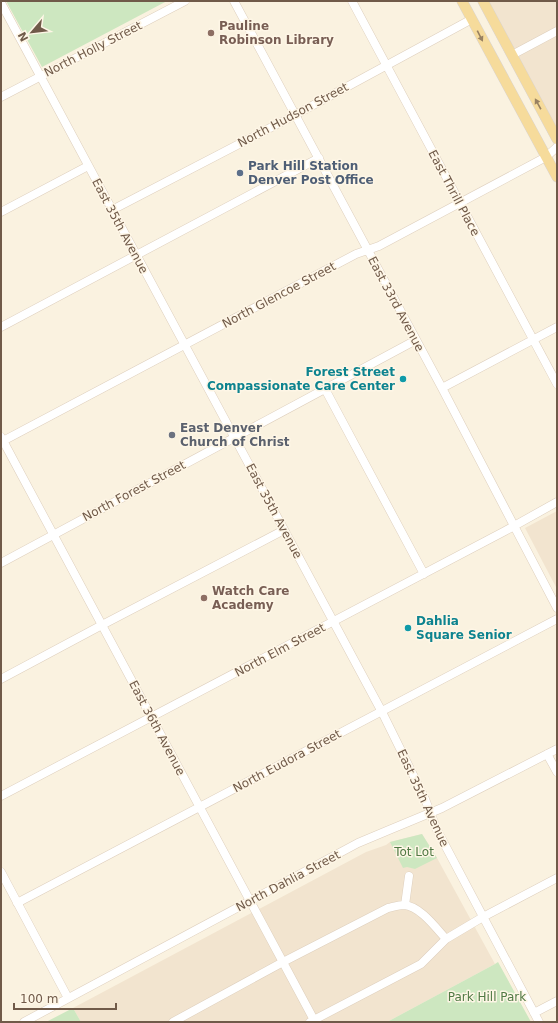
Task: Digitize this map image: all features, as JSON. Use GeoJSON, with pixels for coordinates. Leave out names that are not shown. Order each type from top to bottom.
{"type":"FeatureCollection","features":[{"type":"Feature","properties":{"kind":"main road"},"geometry":{"type":"LineString","coordinates":[[462,1],[557,177]]}},
{"type":"Feature","properties":{"kind":"main road"},"geometry":{"type":"LineString","coordinates":[[483,1],[557,138]]}},
{"type":"Feature","properties":{"kind":"street","name":"North Holly Street"},"geometry":{"type":"LineString","coordinates":[[1,97],[185,1]]}},
{"type":"Feature","properties":{"kind":"street","name":"East 33rd Avenue"},"geometry":{"type":"LineString","coordinates":[[234,1],[442,388],[557,608]]}},
{"type":"Feature","properties":{"kind":"street","name":"East Thrill Place"},"geometry":{"type":"LineString","coordinates":[[352,1],[557,384]]}},
{"type":"Feature","properties":{"kind":"street","name":"East 35th Avenue"},"geometry":{"type":"LineString","coordinates":[[1,4],[334,621],[415,778],[437,830],[539,1022]]}},
{"type":"Feature","properties":{"kind":"street","name":"North Hudson Street"},"geometry":{"type":"LineString","coordinates":[[112,210],[472,19]]}},
{"type":"Feature","properties":{"kind":"street"},"geometry":{"type":"LineString","coordinates":[[512,55],[557,31]]}},
{"type":"Feature","properties":{"kind":"street","name":"North Glencoe Street"},"geometry":{"type":"LineString","coordinates":[[2,440],[356,254],[379,246],[546,157],[557,147]]}},
{"type":"Feature","properties":{"kind":"street"},"geometry":{"type":"LineString","coordinates":[[1,327],[318,158]]}},
{"type":"Feature","properties":{"kind":"street"},"geometry":{"type":"LineString","coordinates":[[1,212],[88,166]]}},
{"type":"Feature","properties":{"kind":"street"},"geometry":{"type":"LineString","coordinates":[[442,388],[557,327]]}},
{"type":"Feature","properties":{"kind":"street","name":"North Forest Street"},"geometry":{"type":"LineString","coordinates":[[1,563],[416,340]]}},
{"type":"Feature","properties":{"kind":"street"},"geometry":{"type":"LineString","coordinates":[[325,389],[424,574]]}},
{"type":"Feature","properties":{"kind":"street","name":"East 36th Avenue"},"geometry":{"type":"LineString","coordinates":[[2,440],[283,962],[312,1021]]}},
{"type":"Feature","properties":{"kind":"street","name":"North Elm Street"},"geometry":{"type":"LineString","coordinates":[[1,796],[424,574],[557,502]]}},
{"type":"Feature","properties":{"kind":"street"},"geometry":{"type":"LineString","coordinates":[[1,679],[284,530]]}},
{"type":"Feature","properties":{"kind":"street","name":"North Eudora Street"},"geometry":{"type":"LineString","coordinates":[[18,903],[557,619]]}},
{"type":"Feature","properties":{"kind":"street","name":"North Dahlia Street"},"geometry":{"type":"LineString","coordinates":[[24,1022],[367,839],[454,803],[557,748]]}},
{"type":"Feature","properties":{"kind":"street"},"geometry":{"type":"LineString","coordinates":[[547,754],[557,772]]}},
{"type":"Feature","properties":{"kind":"street"},"geometry":{"type":"LineString","coordinates":[[1,872],[68,998]]}},
{"type":"Feature","properties":{"kind":"street"},"geometry":{"type":"LineString","coordinates":[[405,905],[409,876]]}},
{"type":"Feature","properties":{"kind":"street"},"geometry":{"type":"LineString","coordinates":[[312,1021],[421,964],[446,939],[483,917],[557,878]]}},
{"type":"Feature","properties":{"kind":"street"},"geometry":{"type":"LineString","coordinates":[[173,1022],[283,962],[388,908],[405,905],[412,907],[419,911],[446,939]]}},
{"type":"Feature","properties":{"kind":"street"},"geometry":{"type":"LineString","coordinates":[[534,1013],[557,1001]]}},
{"type":"Feature","properties":{"kind":"shaded area"},"geometry":{"type":"Polygon","coordinates":[[[477,1],[557,1],[557,150],[477,1]]]}},
{"type":"Feature","properties":{"kind":"shaded area"},"geometry":{"type":"Polygon","coordinates":[[[557,511],[557,589],[525,528],[557,511]]]}},
{"type":"Feature","properties":{"kind":"shaded area"},"geometry":{"type":"Polygon","coordinates":[[[422,834],[437,858],[495,964],[387,1022],[81,1022],[73,1008],[366,852],[386,845],[390,842],[422,834]]]}},
{"type":"Feature","properties":{"kind":"green space"},"geometry":{"type":"Polygon","coordinates":[[[6,1],[167,1],[42,67],[6,1]]]}},
{"type":"Feature","properties":{"kind":"green space","name":"Tot Lot"},"geometry":{"type":"Polygon","coordinates":[[[422,834],[437,858],[415,869],[407,867],[403,868],[390,842],[422,834]]]}},
{"type":"Feature","properties":{"kind":"green space","name":"Park Hill Park"},"geometry":{"type":"Polygon","coordinates":[[[498,962],[531,1022],[387,1022],[495,964],[498,962]]]}},
{"type":"Feature","properties":{"kind":"green space"},"geometry":{"type":"Polygon","coordinates":[[[73,1008],[81,1022],[46,1022],[73,1008]]]}},
{"type":"Feature","properties":{"kind":"place","name":"Pauline Robinson Library"},"geometry":{"type":"Point","coordinates":[211,33]}},
{"type":"Feature","properties":{"kind":"place","name":"Park Hill Station Denver Post Office"},"geometry":{"type":"Point","coordinates":[240,173]}},
{"type":"Feature","properties":{"kind":"place","name":"Forest Street Compassionate Care Center"},"geometry":{"type":"Point","coordinates":[403,379]}},
{"type":"Feature","properties":{"kind":"place","name":"East Denver Church of Christ"},"geometry":{"type":"Point","coordinates":[172,435]}},
{"type":"Feature","properties":{"kind":"place","name":"Watch Care Academy"},"geometry":{"type":"Point","coordinates":[204,598]}},
{"type":"Feature","properties":{"kind":"place","name":"Dahlia Square Senior"},"geometry":{"type":"Point","coordinates":[408,628]}}]}
